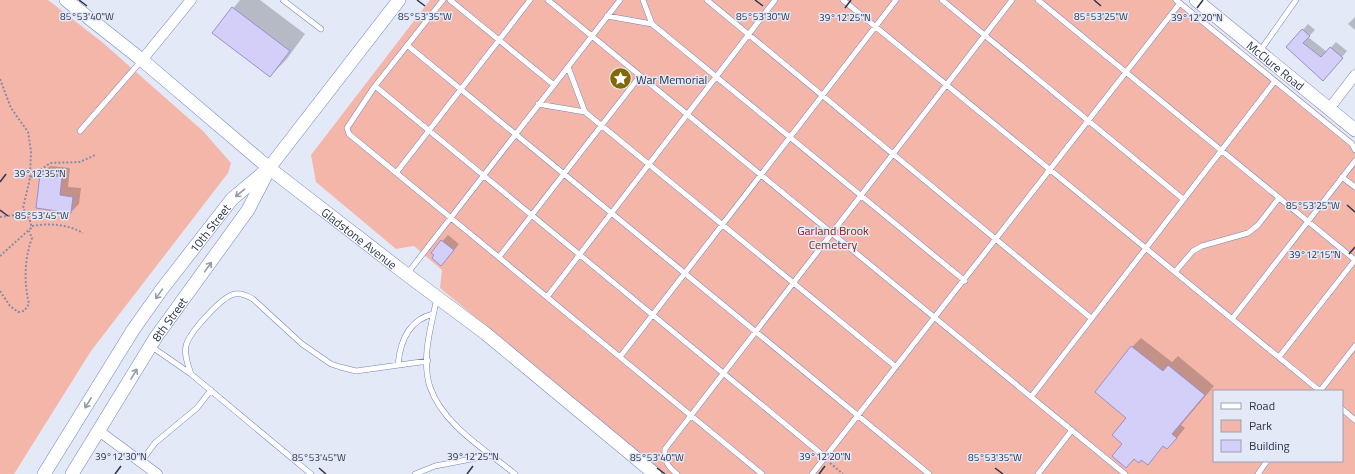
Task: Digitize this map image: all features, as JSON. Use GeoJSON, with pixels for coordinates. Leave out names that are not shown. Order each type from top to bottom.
{"type":"FeatureCollection","features":[{"type":"Feature","properties":{"kind":"street","name":"Gladstone Avenue"},"geometry":{"type":"LineString","coordinates":[[66,0],[142,60],[270,168],[437,298],[485,333],[650,472]]}},
{"type":"Feature","properties":{"kind":"street"},"geometry":{"type":"LineString","coordinates":[[142,60],[192,0]]}},
{"type":"Feature","properties":{"kind":"street","name":"10th Street"},"geometry":{"type":"LineString","coordinates":[[44,474],[133,330],[162,290],[232,199],[270,168],[399,0]]}},
{"type":"Feature","properties":{"kind":"street","name":"McClure Road"},"geometry":{"type":"LineString","coordinates":[[1196,0],[1355,130]]}},
{"type":"Feature","properties":{"kind":"street"},"geometry":{"type":"LineString","coordinates":[[1329,109],[1355,76]]}},
{"type":"Feature","properties":{"kind":"street","name":"8th Street"},"geometry":{"type":"LineString","coordinates":[[72,474],[151,346],[248,210],[270,168]]}},
{"type":"Feature","properties":{"kind":"street"},"geometry":{"type":"LineString","coordinates":[[99,431],[157,474]]}},
{"type":"Feature","properties":{"kind":"lane"},"geometry":{"type":"LineString","coordinates":[[283,0],[320,29]]}},
{"type":"Feature","properties":{"kind":"lane"},"geometry":{"type":"LineString","coordinates":[[443,0],[375,86],[346,128],[349,134],[762,474]]}},
{"type":"Feature","properties":{"kind":"lane"},"geometry":{"type":"LineString","coordinates":[[450,0],[554,85]]}},
{"type":"Feature","properties":{"kind":"lane"},"geometry":{"type":"LineString","coordinates":[[396,173],[530,0]]}},
{"type":"Feature","properties":{"kind":"lane"},"geometry":{"type":"LineString","coordinates":[[548,0],[1125,474]]}},
{"type":"Feature","properties":{"kind":"lane"},"geometry":{"type":"LineString","coordinates":[[406,274],[449,216],[620,0]]}},
{"type":"Feature","properties":{"kind":"lane"},"geometry":{"type":"LineString","coordinates":[[643,0],[652,24]]}},
{"type":"Feature","properties":{"kind":"lane"},"geometry":{"type":"LineString","coordinates":[[707,0],[1091,318]]}},
{"type":"Feature","properties":{"kind":"lane"},"geometry":{"type":"LineString","coordinates":[[547,297],[775,0]]}},
{"type":"Feature","properties":{"kind":"lane"},"geometry":{"type":"LineString","coordinates":[[843,0],[1319,390]]}},
{"type":"Feature","properties":{"kind":"lane"},"geometry":{"type":"LineString","coordinates":[[620,357],[896,0]]}},
{"type":"Feature","properties":{"kind":"lane"},"geometry":{"type":"LineString","coordinates":[[942,0],[1183,199]]}},
{"type":"Feature","properties":{"kind":"lane"},"geometry":{"type":"LineString","coordinates":[[677,474],[668,466],[665,457],[665,449],[1012,0]]}},
{"type":"Feature","properties":{"kind":"lane"},"geometry":{"type":"LineString","coordinates":[[1038,0],[1355,260],[1279,357]]}},
{"type":"Feature","properties":{"kind":"lane"},"geometry":{"type":"LineString","coordinates":[[1259,51],[1296,0]]}},
{"type":"Feature","properties":{"kind":"lane"},"geometry":{"type":"LineString","coordinates":[[812,474],[965,281],[1178,2],[1352,144],[1355,150]]}},
{"type":"Feature","properties":{"kind":"lane"},"geometry":{"type":"LineString","coordinates":[[607,16],[652,24],[965,281]]}},
{"type":"Feature","properties":{"kind":"lane"},"geometry":{"type":"LineString","coordinates":[[408,45],[929,474]]}},
{"type":"Feature","properties":{"kind":"lane"},"geometry":{"type":"LineString","coordinates":[[80,131],[142,60]]}},
{"type":"Feature","properties":{"kind":"lane"},"geometry":{"type":"LineString","coordinates":[[568,67],[585,112]]}},
{"type":"Feature","properties":{"kind":"lane"},"geometry":{"type":"LineString","coordinates":[[499,258],[640,76]]}},
{"type":"Feature","properties":{"kind":"lane"},"geometry":{"type":"LineString","coordinates":[[1031,396],[1275,81]]}},
{"type":"Feature","properties":{"kind":"lane"},"geometry":{"type":"LineString","coordinates":[[375,86],[825,457]]}},
{"type":"Feature","properties":{"kind":"lane"},"geometry":{"type":"LineString","coordinates":[[538,104],[585,112],[896,367]]}},
{"type":"Feature","properties":{"kind":"lane"},"geometry":{"type":"LineString","coordinates":[[1232,319],[1355,161]]}},
{"type":"Feature","properties":{"kind":"lane"},"geometry":{"type":"LineString","coordinates":[[1342,177],[1355,187]]}},
{"type":"Feature","properties":{"kind":"lane"},"geometry":{"type":"LineString","coordinates":[[1175,272],[1193,251],[1202,246],[1248,233],[1258,224],[1279,198]]}},
{"type":"Feature","properties":{"kind":"lane"},"geometry":{"type":"LineString","coordinates":[[190,374],[186,356],[186,345],[212,310],[225,298],[236,294],[245,295],[253,299],[302,344],[330,364],[356,371],[428,361]]}},
{"type":"Feature","properties":{"kind":"lane"},"geometry":{"type":"LineString","coordinates":[[437,298],[433,314],[428,361],[430,387],[439,404],[452,422],[515,474]]}},
{"type":"Feature","properties":{"kind":"lane"},"geometry":{"type":"LineString","coordinates":[[398,365],[400,349],[409,331],[424,316],[433,314]]}},
{"type":"Feature","properties":{"kind":"lane"},"geometry":{"type":"LineString","coordinates":[[151,346],[211,390],[311,474]]}},
{"type":"Feature","properties":{"kind":"lane"},"geometry":{"type":"LineString","coordinates":[[1321,390],[1355,346]]}},
{"type":"Feature","properties":{"kind":"lane"},"geometry":{"type":"LineString","coordinates":[[141,462],[155,443],[197,408],[211,390]]}},
{"type":"Feature","properties":{"kind":"lane"},"geometry":{"type":"LineString","coordinates":[[1343,410],[1354,418]]}},
{"type":"Feature","properties":{"kind":"lane"},"geometry":{"type":"LineString","coordinates":[[1038,474],[1072,430]]}},
{"type":"Feature","properties":{"kind":"lane"},"geometry":{"type":"LineString","coordinates":[[415,474],[435,466],[492,455]]}},
{"type":"Feature","properties":{"kind":"lane"},"geometry":{"type":"LineString","coordinates":[[1258,474],[1266,462]]}},
{"type":"Feature","properties":{"kind":"path"},"geometry":{"type":"LineString","coordinates":[[0,80],[11,108],[28,132],[31,151],[30,178],[23,208],[31,226],[29,231],[0,256]]}},
{"type":"Feature","properties":{"kind":"path"},"geometry":{"type":"LineString","coordinates":[[30,178],[50,163],[80,162],[95,155]]}},
{"type":"Feature","properties":{"kind":"path"},"geometry":{"type":"LineString","coordinates":[[0,217],[25,214]]}},
{"type":"Feature","properties":{"kind":"path"},"geometry":{"type":"LineString","coordinates":[[31,226],[42,224],[71,226],[83,233]]}},
{"type":"Feature","properties":{"kind":"path"},"geometry":{"type":"LineString","coordinates":[[0,291],[10,306],[18,312],[24,312],[29,304],[25,268],[27,251],[32,238],[29,231]]}},
{"type":"Feature","properties":{"kind":"path"},"geometry":{"type":"LineString","coordinates":[[825,457],[843,474]]}},
{"type":"Feature","properties":{"kind":"green space"},"geometry":{"type":"Polygon","coordinates":[[[0,0],[48,0],[102,42],[203,131],[231,163],[228,173],[91,351],[14,474],[0,474],[0,0]]]}},
{"type":"Feature","properties":{"kind":"green space","name":"Garland Brook Cemetery"},"geometry":{"type":"Polygon","coordinates":[[[430,0],[1181,0],[1355,142],[1355,474],[665,474],[440,288],[442,270],[414,246],[396,249],[316,182],[311,155],[430,0]]]}},
{"type":"Feature","properties":{"kind":"building"},"geometry":{"type":"Polygon","coordinates":[[[232,7],[290,51],[270,77],[212,33],[232,7]]]}},
{"type":"Feature","properties":{"kind":"building"},"geometry":{"type":"Polygon","coordinates":[[[1302,29],[1310,36],[1303,43],[1321,57],[1330,47],[1343,58],[1323,81],[1286,47],[1302,29]]]}},
{"type":"Feature","properties":{"kind":"building"},"geometry":{"type":"Polygon","coordinates":[[[40,174],[62,177],[60,195],[73,197],[71,213],[36,208],[40,174]]]}},
{"type":"Feature","properties":{"kind":"building"},"geometry":{"type":"Polygon","coordinates":[[[441,240],[454,250],[441,266],[432,258],[434,255],[431,253],[441,240]]]}},
{"type":"Feature","properties":{"kind":"building"},"geometry":{"type":"Polygon","coordinates":[[[1131,346],[1163,371],[1168,365],[1205,395],[1172,434],[1177,438],[1167,449],[1163,446],[1148,465],[1141,460],[1139,463],[1134,459],[1126,468],[1112,456],[1122,444],[1112,435],[1126,418],[1095,392],[1131,346]]]}},
{"type":"Feature","properties":{"kind":"place","name":"War Memorial"},"geometry":{"type":"Point","coordinates":[621,79]}}]}
